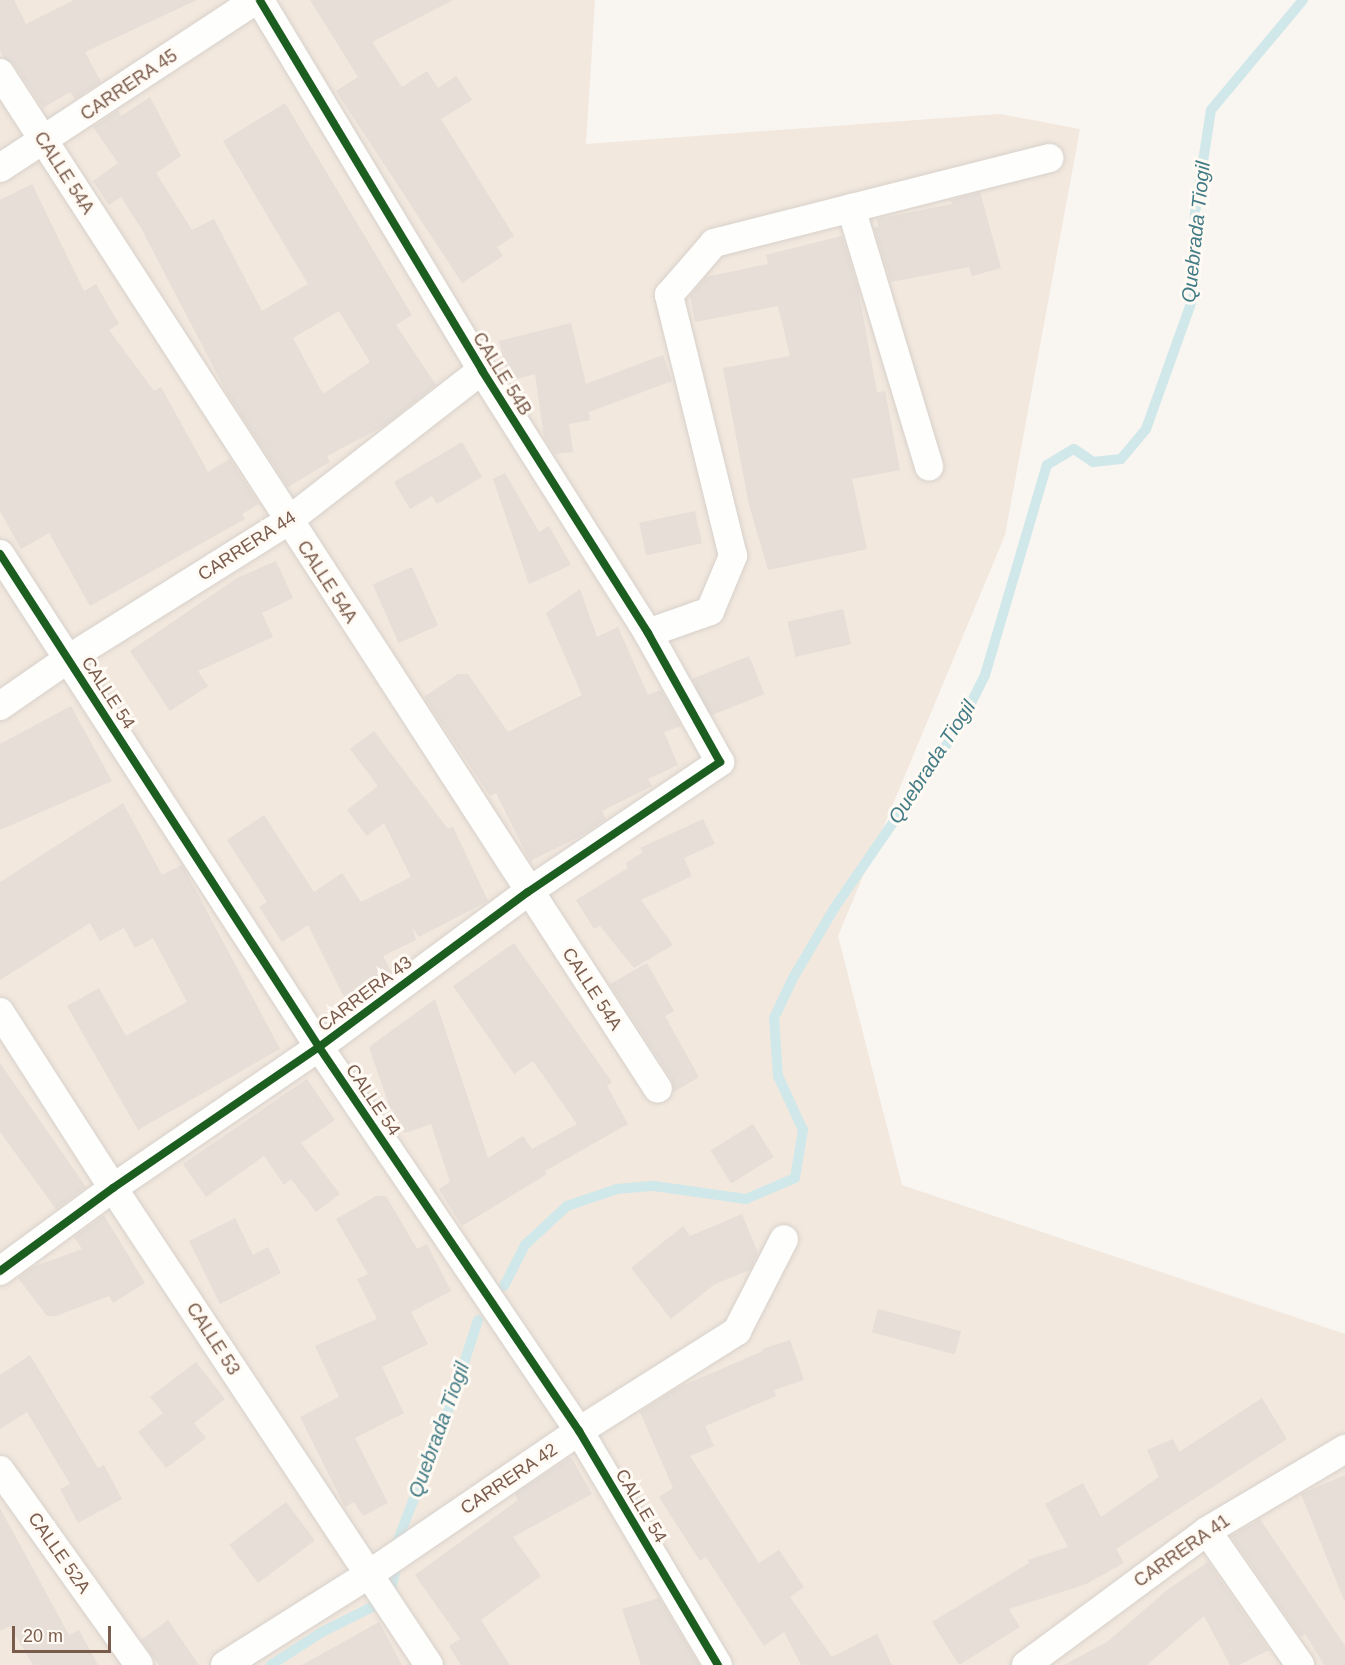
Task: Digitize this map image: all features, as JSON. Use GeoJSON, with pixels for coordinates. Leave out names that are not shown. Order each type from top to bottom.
{"type":"FeatureCollection","features":[{"type":"Feature","properties":{"kind":"street","name":"CARRERA 45"},"geometry":{"type":"LineString","coordinates":[[0,168],[258,0]]}},
{"type":"Feature","properties":{"kind":"street","name":"CALLE 54B"},"geometry":{"type":"LineString","coordinates":[[258,0],[482,370],[648,633],[720,762]]}},
{"type":"Feature","properties":{"kind":"street","name":"CALLE 54A"},"geometry":{"type":"LineString","coordinates":[[0,73],[528,892],[658,1089]]}},
{"type":"Feature","properties":{"kind":"street"},"geometry":{"type":"LineString","coordinates":[[648,633],[710,611],[733,556],[669,295],[714,243],[1049,158]]}},
{"type":"Feature","properties":{"kind":"street"},"geometry":{"type":"LineString","coordinates":[[851,208],[929,467]]}},
{"type":"Feature","properties":{"kind":"street","name":"CARRERA 44"},"geometry":{"type":"LineString","coordinates":[[0,706],[68,659],[288,521],[482,370]]}},
{"type":"Feature","properties":{"kind":"street","name":"CALLE 54"},"geometry":{"type":"LineString","coordinates":[[0,554],[319,1047],[579,1431],[718,1665]]}},
{"type":"Feature","properties":{"kind":"street","name":"CARRERA 43"},"geometry":{"type":"LineString","coordinates":[[0,1271],[112,1188],[319,1047],[528,892],[720,762]]}},
{"type":"Feature","properties":{"kind":"street","name":"CALLE 53"},"geometry":{"type":"LineString","coordinates":[[0,1012],[112,1188],[429,1665]]}},
{"type":"Feature","properties":{"kind":"street","name":"CARRERA 42"},"geometry":{"type":"LineString","coordinates":[[225,1665],[368,1575],[579,1431],[737,1331],[784,1239]]}},
{"type":"Feature","properties":{"kind":"street","name":"CARRERA 41"},"geometry":{"type":"LineString","coordinates":[[1029,1664],[1207,1531],[1345,1449]]}},
{"type":"Feature","properties":{"kind":"street","name":"CALLE 52A"},"geometry":{"type":"LineString","coordinates":[[0,1470],[139,1665]]}},
{"type":"Feature","properties":{"kind":"street"},"geometry":{"type":"LineString","coordinates":[[1207,1531],[1300,1665]]}},
{"type":"Feature","properties":{"kind":"shaded area"},"geometry":{"type":"Polygon","coordinates":[[[0,0],[595,0],[586,144],[1000,114],[1080,129],[1005,535],[838,936],[902,1185],[1345,1334],[1345,1665],[0,1665],[0,0]]]}},
{"type":"Feature","properties":{"kind":"building"},"geometry":{"type":"Polygon","coordinates":[[[0,0],[14,0],[26,24],[74,0],[197,0],[85,52],[101,82],[75,99],[70,92],[43,108],[14,64],[4,58],[0,50],[0,0]]]}},
{"type":"Feature","properties":{"kind":"building"},"geometry":{"type":"Polygon","coordinates":[[[310,0],[453,0],[372,42],[402,87],[427,71],[438,88],[456,76],[472,100],[441,119],[514,236],[497,247],[503,256],[462,283],[336,91],[358,77],[310,0]]]}},
{"type":"Feature","properties":{"kind":"building"},"geometry":{"type":"Polygon","coordinates":[[[150,97],[181,156],[156,173],[192,230],[214,219],[262,311],[308,284],[223,141],[285,103],[412,315],[396,325],[436,385],[384,426],[327,456],[330,462],[288,487],[228,395],[141,228],[121,197],[109,205],[93,181],[118,163],[93,127],[118,110],[121,116],[150,97]],[[339,311],[293,338],[323,394],[370,362],[339,311]]]}},
{"type":"Feature","properties":{"kind":"building"},"geometry":{"type":"Polygon","coordinates":[[[32,184],[84,291],[96,284],[119,324],[109,330],[154,391],[161,387],[208,472],[230,459],[259,504],[242,514],[245,519],[90,606],[49,533],[21,549],[0,511],[0,200],[32,184]]]}},
{"type":"Feature","properties":{"kind":"building"},"geometry":{"type":"Polygon","coordinates":[[[980,192],[1001,268],[972,276],[969,267],[891,282],[874,228],[878,227],[877,219],[952,204],[951,200],[980,192]]]}},
{"type":"Feature","properties":{"kind":"building"},"geometry":{"type":"Polygon","coordinates":[[[842,236],[858,288],[877,392],[885,391],[900,470],[852,479],[867,549],[768,570],[749,505],[723,368],[790,356],[778,306],[695,322],[690,296],[706,277],[768,264],[766,255],[842,236]]]}},
{"type":"Feature","properties":{"kind":"building"},"geometry":{"type":"Polygon","coordinates":[[[571,323],[586,384],[663,355],[672,381],[589,412],[590,420],[569,424],[573,452],[555,454],[544,437],[535,374],[509,381],[499,341],[571,323]]]}},
{"type":"Feature","properties":{"kind":"building"},"geometry":{"type":"Polygon","coordinates":[[[462,442],[482,477],[437,504],[432,496],[410,509],[394,482],[462,442]]]}},
{"type":"Feature","properties":{"kind":"building"},"geometry":{"type":"Polygon","coordinates":[[[505,473],[539,532],[549,526],[571,565],[529,584],[493,479],[505,473]]]}},
{"type":"Feature","properties":{"kind":"building"},"geometry":{"type":"Polygon","coordinates":[[[695,511],[702,543],[646,555],[639,523],[695,511]]]}},
{"type":"Feature","properties":{"kind":"building"},"geometry":{"type":"Polygon","coordinates":[[[276,561],[293,598],[262,613],[273,637],[198,671],[208,686],[170,711],[130,651],[237,578],[276,561]]]}},
{"type":"Feature","properties":{"kind":"building"},"geometry":{"type":"Polygon","coordinates":[[[412,567],[438,625],[399,643],[373,584],[412,567]]]}},
{"type":"Feature","properties":{"kind":"building"},"geometry":{"type":"Polygon","coordinates":[[[580,589],[597,637],[618,627],[648,695],[661,690],[681,726],[664,732],[678,765],[648,779],[652,786],[602,811],[606,819],[579,837],[530,861],[496,793],[490,796],[424,697],[458,674],[468,674],[508,732],[582,695],[546,613],[580,589]]]}},
{"type":"Feature","properties":{"kind":"building"},"geometry":{"type":"Polygon","coordinates":[[[843,609],[851,644],[796,657],[787,622],[843,609]]]}},
{"type":"Feature","properties":{"kind":"building"},"geometry":{"type":"Polygon","coordinates":[[[749,656],[764,694],[708,717],[692,679],[749,656]]]}},
{"type":"Feature","properties":{"kind":"building"},"geometry":{"type":"Polygon","coordinates":[[[71,706],[112,781],[0,830],[0,744],[71,706]]]}},
{"type":"Feature","properties":{"kind":"building"},"geometry":{"type":"Polygon","coordinates":[[[374,731],[448,829],[453,827],[488,901],[419,937],[412,927],[416,940],[383,956],[391,972],[344,997],[308,925],[282,942],[259,907],[267,902],[227,840],[264,815],[314,892],[342,873],[361,902],[411,877],[384,823],[367,836],[347,810],[378,786],[350,749],[374,731]]]}},
{"type":"Feature","properties":{"kind":"building"},"geometry":{"type":"Polygon","coordinates":[[[123,803],[162,875],[182,865],[280,1049],[138,1130],[67,1006],[99,988],[126,1036],[187,1002],[153,938],[135,948],[124,928],[100,941],[90,923],[0,980],[0,882],[123,803]]]}},
{"type":"Feature","properties":{"kind":"building"},"geometry":{"type":"Polygon","coordinates":[[[703,819],[715,844],[684,858],[692,876],[641,900],[673,945],[634,968],[600,926],[594,929],[576,900],[628,868],[626,863],[643,852],[640,848],[703,819]]]}},
{"type":"Feature","properties":{"kind":"building"},"geometry":{"type":"Polygon","coordinates":[[[514,943],[612,1082],[607,1086],[628,1124],[545,1171],[547,1174],[462,1226],[439,1189],[450,1182],[431,1124],[405,1133],[390,1108],[369,1047],[435,999],[488,1158],[523,1136],[532,1149],[577,1124],[533,1061],[514,1074],[453,986],[514,943]]]}},
{"type":"Feature","properties":{"kind":"building"},"geometry":{"type":"Polygon","coordinates":[[[647,963],[674,1011],[665,1016],[699,1077],[674,1092],[672,1080],[610,984],[647,963]]]}},
{"type":"Feature","properties":{"kind":"building"},"geometry":{"type":"Polygon","coordinates":[[[0,1063],[86,1187],[56,1209],[0,1132],[0,1063]]]}},
{"type":"Feature","properties":{"kind":"building"},"geometry":{"type":"Polygon","coordinates":[[[307,1079],[335,1120],[301,1143],[340,1194],[316,1212],[291,1179],[284,1185],[264,1156],[206,1197],[183,1164],[307,1079]]]}},
{"type":"Feature","properties":{"kind":"building"},"geometry":{"type":"Polygon","coordinates":[[[753,1124],[774,1157],[731,1184],[711,1150],[753,1124]]]}},
{"type":"Feature","properties":{"kind":"building"},"geometry":{"type":"Polygon","coordinates":[[[376,1196],[386,1196],[417,1249],[427,1244],[451,1291],[411,1312],[428,1344],[382,1367],[404,1413],[355,1438],[388,1503],[363,1516],[354,1502],[345,1507],[300,1417],[339,1397],[315,1346],[377,1319],[357,1279],[368,1274],[336,1219],[376,1196]]]}},
{"type":"Feature","properties":{"kind":"building"},"geometry":{"type":"Polygon","coordinates":[[[742,1214],[758,1253],[750,1270],[715,1284],[671,1319],[631,1268],[683,1226],[690,1236],[742,1214]]]}},
{"type":"Feature","properties":{"kind":"building"},"geometry":{"type":"Polygon","coordinates":[[[104,1215],[145,1283],[113,1303],[109,1296],[56,1316],[47,1316],[18,1278],[33,1267],[82,1249],[74,1237],[104,1215]]]}},
{"type":"Feature","properties":{"kind":"building"},"geometry":{"type":"Polygon","coordinates":[[[235,1218],[253,1255],[268,1247],[281,1273],[220,1304],[189,1241],[235,1218]]]}},
{"type":"Feature","properties":{"kind":"building"},"geometry":{"type":"Polygon","coordinates":[[[878,1309],[961,1331],[955,1354],[872,1332],[878,1309]]]}},
{"type":"Feature","properties":{"kind":"building"},"geometry":{"type":"Polygon","coordinates":[[[790,1340],[804,1380],[774,1390],[776,1396],[705,1426],[714,1446],[690,1456],[759,1563],[779,1550],[804,1587],[790,1597],[832,1657],[877,1634],[892,1665],[801,1665],[784,1632],[764,1646],[706,1557],[700,1561],[659,1497],[673,1488],[640,1412],[677,1388],[763,1351],[762,1349],[790,1340]]]}},
{"type":"Feature","properties":{"kind":"building"},"geometry":{"type":"Polygon","coordinates":[[[30,1355],[98,1468],[104,1465],[122,1499],[78,1523],[60,1489],[70,1484],[27,1412],[0,1429],[0,1375],[30,1355]]]}},
{"type":"Feature","properties":{"kind":"building"},"geometry":{"type":"Polygon","coordinates":[[[196,1362],[225,1399],[194,1423],[206,1438],[166,1468],[138,1432],[163,1413],[150,1397],[196,1362]]]}},
{"type":"Feature","properties":{"kind":"building"},"geometry":{"type":"Polygon","coordinates":[[[1262,1398],[1287,1439],[1116,1549],[1124,1563],[1086,1584],[1009,1609],[1020,1627],[959,1665],[932,1622],[1029,1563],[1028,1560],[1068,1547],[1045,1504],[1083,1483],[1101,1517],[1159,1477],[1147,1450],[1173,1439],[1179,1452],[1262,1398]]]}},
{"type":"Feature","properties":{"kind":"building"},"geometry":{"type":"Polygon","coordinates":[[[571,1457],[592,1494],[513,1537],[541,1576],[481,1620],[510,1665],[461,1665],[449,1646],[460,1639],[415,1575],[518,1500],[515,1494],[571,1457]]]}},
{"type":"Feature","properties":{"kind":"building"},"geometry":{"type":"Polygon","coordinates":[[[1345,1475],[1345,1600],[1344,1600],[1301,1494],[1345,1475]]]}},
{"type":"Feature","properties":{"kind":"building"},"geometry":{"type":"Polygon","coordinates":[[[286,1502],[315,1540],[258,1583],[229,1545],[286,1502]]]}},
{"type":"Feature","properties":{"kind":"building"},"geometry":{"type":"Polygon","coordinates":[[[0,1508],[69,1635],[79,1630],[98,1665],[33,1665],[10,1626],[0,1631],[0,1508]]]}},
{"type":"Feature","properties":{"kind":"building"},"geometry":{"type":"Polygon","coordinates":[[[1260,1519],[1345,1646],[1345,1665],[1324,1665],[1305,1634],[1301,1637],[1231,1536],[1260,1519]]]}},
{"type":"Feature","properties":{"kind":"building"},"geometry":{"type":"Polygon","coordinates":[[[1208,1562],[1269,1650],[1239,1665],[1230,1665],[1204,1616],[1147,1665],[1064,1665],[1107,1642],[1167,1590],[1208,1562]]]}},
{"type":"Feature","properties":{"kind":"building"},"geometry":{"type":"Polygon","coordinates":[[[659,1598],[699,1665],[641,1665],[622,1609],[659,1598]]]}},
{"type":"Feature","properties":{"kind":"building"},"geometry":{"type":"Polygon","coordinates":[[[168,1620],[199,1665],[159,1665],[141,1640],[168,1620]]]}},
{"type":"Feature","properties":{"kind":"building"},"geometry":{"type":"Polygon","coordinates":[[[379,1622],[402,1665],[302,1665],[379,1622]]]}},
{"type":"Feature","properties":{"kind":"waterway","name":"Quebrada Tiogil"},"geometry":{"type":"LineString","coordinates":[[504,1286],[525,1245],[567,1206],[617,1189],[654,1186],[746,1199],[795,1178],[803,1130],[778,1076],[774,1018],[793,978],[835,907],[960,725],[985,675],[1047,465],[1074,449],[1093,462],[1121,459],[1146,429],[1194,295],[1195,213],[1211,110],[1303,0]]}},
{"type":"Feature","properties":{"kind":"waterway","name":"Quebrada Tiogil"},"geometry":{"type":"LineString","coordinates":[[398,1540],[452,1400],[478,1320]]}},
{"type":"Feature","properties":{"kind":"waterway","name":"Quebrada Tiogil"},"geometry":{"type":"LineString","coordinates":[[390,1593],[397,1564]]}},
{"type":"Feature","properties":{"kind":"waterway","name":"Quebrada Tiogil"},"geometry":{"type":"LineString","coordinates":[[271,1665],[322,1632],[372,1607]]}},
{"type":"Feature","properties":{"kind":"cycle path"},"geometry":{"type":"LineString","coordinates":[[0,1271],[113,1188],[319,1047],[528,892],[720,762],[648,633],[482,370],[260,0]]}},
{"type":"Feature","properties":{"kind":"cycle path"},"geometry":{"type":"LineString","coordinates":[[0,554],[319,1047],[579,1431],[718,1665]]}}]}
